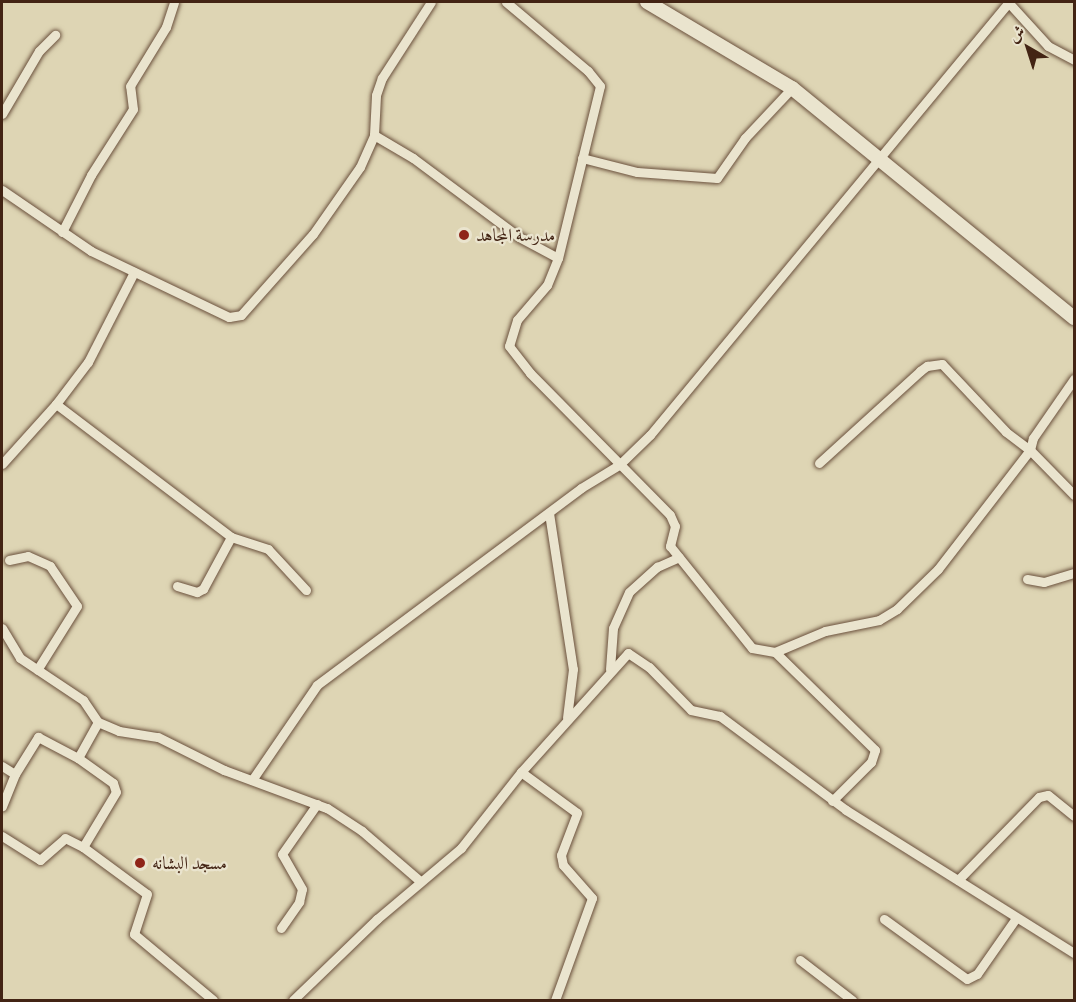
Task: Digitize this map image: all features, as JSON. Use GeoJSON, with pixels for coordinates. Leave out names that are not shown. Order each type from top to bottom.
{"type":"FeatureCollection","features":[{"type":"Feature","properties":{"kind":"main road"},"geometry":{"type":"LineString","coordinates":[[649,2],[792,88],[880,157],[1074,318]]}},
{"type":"Feature","properties":{"kind":"street"},"geometry":{"type":"LineString","coordinates":[[62,232],[91,174],[133,109],[130,87],[166,27],[174,2]]}},
{"type":"Feature","properties":{"kind":"street"},"geometry":{"type":"LineString","coordinates":[[2,190],[62,232],[134,272],[229,317],[240,315],[337,203],[374,135],[376,95],[382,78],[431,2]]}},
{"type":"Feature","properties":{"kind":"street"},"geometry":{"type":"LineString","coordinates":[[506,2],[598,81],[558,258],[547,285],[511,331],[508,346],[619,465],[673,519],[668,541],[748,644],[758,651],[775,652],[825,631],[879,620],[897,609],[938,569],[1030,450],[1033,438],[1074,379]]}},
{"type":"Feature","properties":{"kind":"street"},"geometry":{"type":"LineString","coordinates":[[252,780],[317,685],[549,513],[619,465],[698,379],[1009,2],[1048,46],[1074,60]]}},
{"type":"Feature","properties":{"kind":"street"},"geometry":{"type":"LineString","coordinates":[[2,114],[39,51],[55,34]]}},
{"type":"Feature","properties":{"kind":"street"},"geometry":{"type":"LineString","coordinates":[[582,158],[637,172],[717,178],[745,138],[792,88]]}},
{"type":"Feature","properties":{"kind":"street"},"geometry":{"type":"LineString","coordinates":[[374,135],[413,158],[519,237],[558,258]]}},
{"type":"Feature","properties":{"kind":"street"},"geometry":{"type":"LineString","coordinates":[[2,464],[56,404],[88,362],[134,272]]}},
{"type":"Feature","properties":{"kind":"street"},"geometry":{"type":"LineString","coordinates":[[819,463],[920,371],[935,364],[946,368],[1005,432],[1030,450],[1074,495]]}},
{"type":"Feature","properties":{"kind":"street"},"geometry":{"type":"LineString","coordinates":[[56,404],[231,537],[268,549],[306,590]]}},
{"type":"Feature","properties":{"kind":"street"},"geometry":{"type":"LineString","coordinates":[[549,513],[573,669],[567,720]]}},
{"type":"Feature","properties":{"kind":"street"},"geometry":{"type":"LineString","coordinates":[[177,586],[197,592],[203,589],[231,537]]}},
{"type":"Feature","properties":{"kind":"street"},"geometry":{"type":"LineString","coordinates":[[9,560],[28,556],[50,566],[77,606],[37,670]]}},
{"type":"Feature","properties":{"kind":"street"},"geometry":{"type":"LineString","coordinates":[[610,669],[613,628],[629,592],[657,567],[679,557]]}},
{"type":"Feature","properties":{"kind":"street"},"geometry":{"type":"LineString","coordinates":[[1027,579],[1044,582],[1074,573]]}},
{"type":"Feature","properties":{"kind":"street"},"geometry":{"type":"LineString","coordinates":[[2,628],[15,653],[83,700],[98,722],[119,731],[158,737],[252,780],[317,804],[362,831],[420,881]]}},
{"type":"Feature","properties":{"kind":"street"},"geometry":{"type":"LineString","coordinates":[[775,652],[875,750],[871,762],[832,801]]}},
{"type":"Feature","properties":{"kind":"street"},"geometry":{"type":"LineString","coordinates":[[293,1000],[420,881],[461,848],[521,771],[610,669],[624,655],[633,654],[691,710],[720,716],[832,801],[1074,953]]}},
{"type":"Feature","properties":{"kind":"street"},"geometry":{"type":"LineString","coordinates":[[78,758],[98,722]]}},
{"type":"Feature","properties":{"kind":"street"},"geometry":{"type":"LineString","coordinates":[[2,806],[15,774],[39,737],[78,758],[117,789],[83,847]]}},
{"type":"Feature","properties":{"kind":"street"},"geometry":{"type":"LineString","coordinates":[[2,766],[15,774]]}},
{"type":"Feature","properties":{"kind":"street"},"geometry":{"type":"LineString","coordinates":[[521,771],[577,813],[561,855],[563,865],[592,898],[555,1000]]}},
{"type":"Feature","properties":{"kind":"street"},"geometry":{"type":"LineString","coordinates":[[958,880],[1042,795],[1048,795],[1074,816]]}},
{"type":"Feature","properties":{"kind":"street"},"geometry":{"type":"LineString","coordinates":[[281,928],[299,902],[302,889],[282,854],[317,804]]}},
{"type":"Feature","properties":{"kind":"street"},"geometry":{"type":"LineString","coordinates":[[2,836],[40,860],[65,838],[83,847],[147,894],[134,934],[213,1000]]}},
{"type":"Feature","properties":{"kind":"street"},"geometry":{"type":"LineString","coordinates":[[884,919],[967,979],[977,974],[1016,918]]}},
{"type":"Feature","properties":{"kind":"street"},"geometry":{"type":"LineString","coordinates":[[800,960],[852,1000]]}},
{"type":"Feature","properties":{"kind":"place","name":"مدرسة المجاهد"},"geometry":{"type":"Point","coordinates":[464,235]}},
{"type":"Feature","properties":{"kind":"place","name":"مسجد البشانه"},"geometry":{"type":"Point","coordinates":[140,863]}}]}
